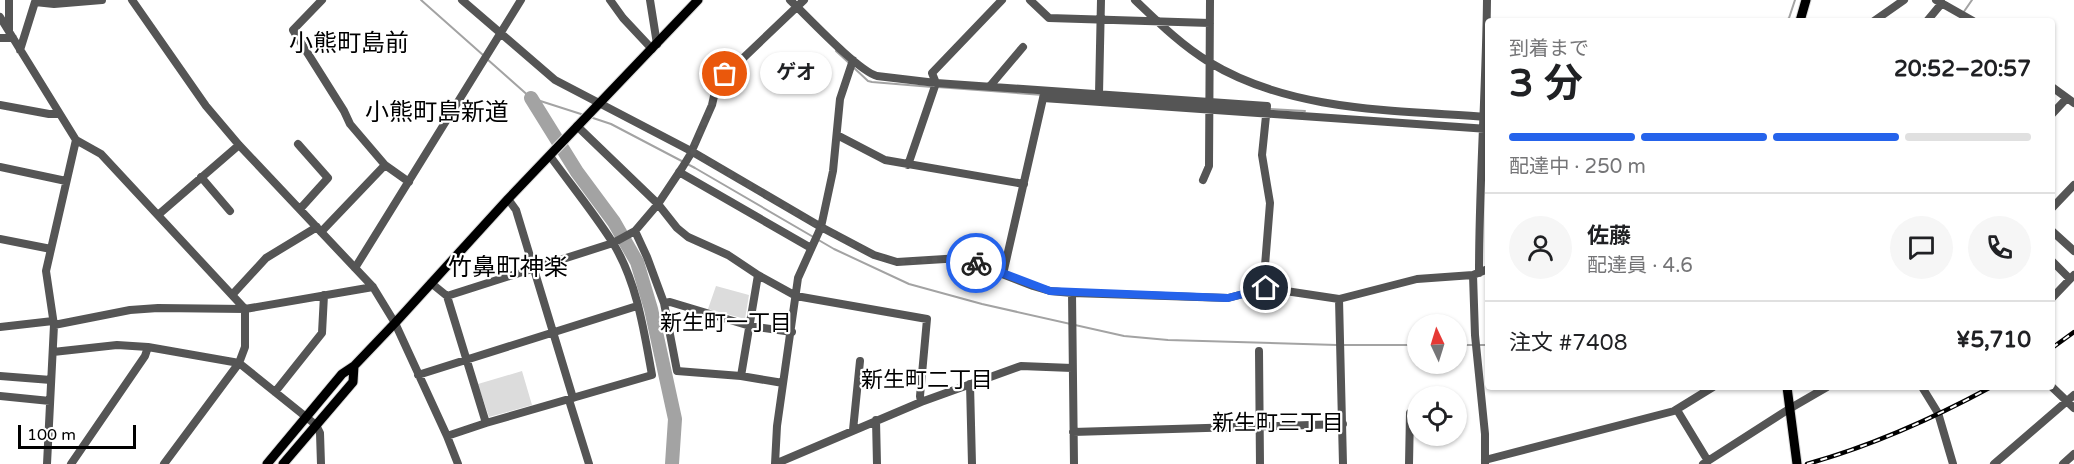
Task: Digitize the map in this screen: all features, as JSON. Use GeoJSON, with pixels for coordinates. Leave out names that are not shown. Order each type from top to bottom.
{"type":"FeatureCollection","features":[{"type":"Feature","properties":{"kind":"main road"},"geometry":{"type":"LineString","coordinates":[[267,464],[342,374],[354,366],[395,323],[508,199],[698,0]]}},
{"type":"Feature","properties":{"kind":"main road"},"geometry":{"type":"LineString","coordinates":[[1801,18],[1806,0]]}},
{"type":"Feature","properties":{"kind":"main road"},"geometry":{"type":"LineString","coordinates":[[283,464],[353,381],[354,366]]}},
{"type":"Feature","properties":{"kind":"main road"},"geometry":{"type":"LineString","coordinates":[[1787,390],[1797,464]]}},
{"type":"Feature","properties":{"kind":"street"},"geometry":{"type":"LineString","coordinates":[[9,0],[11,35]]}},
{"type":"Feature","properties":{"kind":"street"},"geometry":{"type":"LineString","coordinates":[[25,0],[54,4],[89,3],[102,0]]}},
{"type":"Feature","properties":{"kind":"street"},"geometry":{"type":"LineString","coordinates":[[132,0],[192,87],[239,145],[373,286],[395,323],[458,464]]}},
{"type":"Feature","properties":{"kind":"street"},"geometry":{"type":"LineString","coordinates":[[322,0],[293,30],[350,124],[386,165],[409,182]]}},
{"type":"Feature","properties":{"kind":"street"},"geometry":{"type":"LineString","coordinates":[[462,0],[555,80],[691,153],[820,230],[874,255],[897,262],[961,258],[1050,291],[1228,298],[1266,288],[1339,299],[1417,279],[1476,274],[1485,270]]}},
{"type":"Feature","properties":{"kind":"street"},"geometry":{"type":"LineString","coordinates":[[356,268],[521,0]]}},
{"type":"Feature","properties":{"kind":"street"},"geometry":{"type":"LineString","coordinates":[[610,0],[623,18],[654,47]]}},
{"type":"Feature","properties":{"kind":"street"},"geometry":{"type":"LineString","coordinates":[[650,0],[654,47]]}},
{"type":"Feature","properties":{"kind":"street"},"geometry":{"type":"LineString","coordinates":[[790,0],[871,75],[936,83],[990,86],[1044,94],[1209,105]]}},
{"type":"Feature","properties":{"kind":"street"},"geometry":{"type":"LineString","coordinates":[[447,296],[616,242],[633,232],[658,204],[691,153],[712,105],[717,83],[804,0]]}},
{"type":"Feature","properties":{"kind":"street"},"geometry":{"type":"LineString","coordinates":[[908,165],[936,83],[932,73],[1002,0]]}},
{"type":"Feature","properties":{"kind":"street"},"geometry":{"type":"LineString","coordinates":[[1030,0],[1049,18],[1210,23]]}},
{"type":"Feature","properties":{"kind":"street"},"geometry":{"type":"LineString","coordinates":[[1099,94],[1101,0]]}},
{"type":"Feature","properties":{"kind":"street"},"geometry":{"type":"LineString","coordinates":[[1136,0],[1209,62],[1253,84],[1283,94],[1321,103],[1485,116]]}},
{"type":"Feature","properties":{"kind":"street"},"geometry":{"type":"LineString","coordinates":[[1203,180],[1209,166],[1210,0]]}},
{"type":"Feature","properties":{"kind":"street"},"geometry":{"type":"LineString","coordinates":[[1487,0],[1487,18]]}},
{"type":"Feature","properties":{"kind":"street"},"geometry":{"type":"LineString","coordinates":[[1881,18],[1902,1]]}},
{"type":"Feature","properties":{"kind":"street"},"geometry":{"type":"LineString","coordinates":[[20,50],[35,2]]}},
{"type":"Feature","properties":{"kind":"street"},"geometry":{"type":"LineString","coordinates":[[1929,18],[1939,2],[1969,18]]}},
{"type":"Feature","properties":{"kind":"street"},"geometry":{"type":"LineString","coordinates":[[0,17],[76,140],[101,154],[246,309],[245,347],[239,363],[164,464]]}},
{"type":"Feature","properties":{"kind":"street"},"geometry":{"type":"LineString","coordinates":[[0,38],[11,35]]}},
{"type":"Feature","properties":{"kind":"street"},"geometry":{"type":"LineString","coordinates":[[990,86],[1023,47]]}},
{"type":"Feature","properties":{"kind":"street"},"geometry":{"type":"LineString","coordinates":[[853,60],[840,99],[833,171],[820,230],[798,278],[777,426],[775,464],[921,402],[1021,366],[1072,368]]}},
{"type":"Feature","properties":{"kind":"street"},"geometry":{"type":"LineString","coordinates":[[2055,89],[2070,101],[2055,112]]}},
{"type":"Feature","properties":{"kind":"street"},"geometry":{"type":"LineString","coordinates":[[1044,94],[1099,94],[1267,113],[1485,129]]}},
{"type":"Feature","properties":{"kind":"street"},"geometry":{"type":"LineString","coordinates":[[1004,274],[1044,94]]}},
{"type":"Feature","properties":{"kind":"street"},"geometry":{"type":"LineString","coordinates":[[0,105],[58,114]]}},
{"type":"Feature","properties":{"kind":"street"},"geometry":{"type":"LineString","coordinates":[[1266,288],[1264,278],[1270,203],[1262,155],[1267,113]]}},
{"type":"Feature","properties":{"kind":"street"},"geometry":{"type":"LineString","coordinates":[[579,124],[688,237],[728,255],[796,296],[927,319],[921,402]]}},
{"type":"Feature","properties":{"kind":"street"},"geometry":{"type":"LineString","coordinates":[[837,135],[885,160],[1024,184]]}},
{"type":"Feature","properties":{"kind":"street"},"geometry":{"type":"LineString","coordinates":[[1485,139],[1479,196],[1475,335],[1485,434],[1485,462],[1677,410],[1708,390]]}},
{"type":"Feature","properties":{"kind":"street"},"geometry":{"type":"LineString","coordinates":[[46,464],[54,323],[46,271],[76,140]]}},
{"type":"Feature","properties":{"kind":"street"},"geometry":{"type":"LineString","coordinates":[[298,144],[328,178],[300,209]]}},
{"type":"Feature","properties":{"kind":"street"},"geometry":{"type":"LineString","coordinates":[[158,214],[239,145]]}},
{"type":"Feature","properties":{"kind":"street"},"geometry":{"type":"LineString","coordinates":[[447,436],[652,375],[643,324],[616,242],[553,154]]}},
{"type":"Feature","properties":{"kind":"street"},"geometry":{"type":"LineString","coordinates":[[232,295],[266,258],[319,229],[386,165]]}},
{"type":"Feature","properties":{"kind":"street"},"geometry":{"type":"LineString","coordinates":[[0,167],[66,181]]}},
{"type":"Feature","properties":{"kind":"street"},"geometry":{"type":"LineString","coordinates":[[681,170],[812,247]]}},
{"type":"Feature","properties":{"kind":"street"},"geometry":{"type":"LineString","coordinates":[[201,177],[230,211]]}},
{"type":"Feature","properties":{"kind":"street"},"geometry":{"type":"LineString","coordinates":[[2055,205],[2074,185]]}},
{"type":"Feature","properties":{"kind":"street"},"geometry":{"type":"LineString","coordinates":[[508,199],[516,210],[589,464]]}},
{"type":"Feature","properties":{"kind":"street"},"geometry":{"type":"LineString","coordinates":[[633,232],[647,257],[664,303],[677,371],[741,376],[783,384]]}},
{"type":"Feature","properties":{"kind":"street"},"geometry":{"type":"LineString","coordinates":[[2055,234],[2074,252]]}},
{"type":"Feature","properties":{"kind":"street"},"geometry":{"type":"LineString","coordinates":[[0,239],[51,249]]}},
{"type":"Feature","properties":{"kind":"street"},"geometry":{"type":"LineString","coordinates":[[2055,263],[2072,277],[2055,295]]}},
{"type":"Feature","properties":{"kind":"street"},"geometry":{"type":"LineString","coordinates":[[741,376],[758,275]]}},
{"type":"Feature","properties":{"kind":"street"},"geometry":{"type":"LineString","coordinates":[[430,283],[447,296],[486,423]]}},
{"type":"Feature","properties":{"kind":"street"},"geometry":{"type":"LineString","coordinates":[[0,327],[54,323],[130,310],[246,309],[373,286]]}},
{"type":"Feature","properties":{"kind":"street"},"geometry":{"type":"LineString","coordinates":[[1072,293],[1074,464]]}},
{"type":"Feature","properties":{"kind":"street"},"geometry":{"type":"LineString","coordinates":[[275,392],[322,333],[324,295]]}},
{"type":"Feature","properties":{"kind":"street"},"geometry":{"type":"LineString","coordinates":[[1339,299],[1343,464]]}},
{"type":"Feature","properties":{"kind":"street"},"geometry":{"type":"LineString","coordinates":[[664,303],[670,302],[750,326],[792,332]]}},
{"type":"Feature","properties":{"kind":"street"},"geometry":{"type":"LineString","coordinates":[[418,375],[637,306]]}},
{"type":"Feature","properties":{"kind":"street"},"geometry":{"type":"LineString","coordinates":[[53,352],[117,345],[148,347],[239,363],[316,425],[320,433],[321,464]]}},
{"type":"Feature","properties":{"kind":"street"},"geometry":{"type":"LineString","coordinates":[[71,464],[145,356],[148,347]]}},
{"type":"Feature","properties":{"kind":"street"},"geometry":{"type":"LineString","coordinates":[[1259,351],[1260,464]]}},
{"type":"Feature","properties":{"kind":"street"},"geometry":{"type":"LineString","coordinates":[[853,430],[860,361]]}},
{"type":"Feature","properties":{"kind":"street"},"geometry":{"type":"LineString","coordinates":[[0,376],[51,380]]}},
{"type":"Feature","properties":{"kind":"street"},"geometry":{"type":"LineString","coordinates":[[970,384],[972,464]]}},
{"type":"Feature","properties":{"kind":"street"},"geometry":{"type":"LineString","coordinates":[[1677,410],[1705,463],[1822,390]]}},
{"type":"Feature","properties":{"kind":"street"},"geometry":{"type":"LineString","coordinates":[[1924,390],[1938,413],[1953,464]]}},
{"type":"Feature","properties":{"kind":"street"},"geometry":{"type":"LineString","coordinates":[[2055,390],[2074,408]]}},
{"type":"Feature","properties":{"kind":"street"},"geometry":{"type":"LineString","coordinates":[[1994,464],[2074,395]]}},
{"type":"Feature","properties":{"kind":"street"},"geometry":{"type":"LineString","coordinates":[[0,396],[50,401]]}},
{"type":"Feature","properties":{"kind":"street"},"geometry":{"type":"LineString","coordinates":[[876,420],[878,464]]}},
{"type":"Feature","properties":{"kind":"street"},"geometry":{"type":"LineString","coordinates":[[1073,432],[1343,424]]}},
{"type":"Feature","properties":{"kind":"street"},"geometry":{"type":"LineString","coordinates":[[1409,446],[1409,464]]}},
{"type":"Feature","properties":{"kind":"street"},"geometry":{"type":"LineString","coordinates":[[797,454],[798,464]]}},
{"type":"Feature","properties":{"kind":"street"},"geometry":{"type":"LineString","coordinates":[[2063,464],[2074,454]]}},
{"type":"Feature","properties":{"kind":"shaded area"},"geometry":{"type":"Polygon","coordinates":[[[716,286],[749,295],[745,319],[708,309],[716,286]]]}},
{"type":"Feature","properties":{"kind":"shaded area"},"geometry":{"type":"Polygon","coordinates":[[[522,371],[532,405],[489,417],[478,384],[522,371]]]}},
{"type":"Feature","properties":{"kind":"waterway"},"geometry":{"type":"LineString","coordinates":[[421,0],[483,55]]}},
{"type":"Feature","properties":{"kind":"waterway"},"geometry":{"type":"LineString","coordinates":[[1789,18],[1795,0]]}},
{"type":"Feature","properties":{"kind":"waterway"},"geometry":{"type":"LineString","coordinates":[[1963,13],[1972,0]]}},
{"type":"Feature","properties":{"kind":"waterway"},"geometry":{"type":"LineString","coordinates":[[836,51],[849,63]]}},
{"type":"Feature","properties":{"kind":"waterway"},"geometry":{"type":"LineString","coordinates":[[487,59],[531,98],[584,115]]}},
{"type":"Feature","properties":{"kind":"waterway"},"geometry":{"type":"LineString","coordinates":[[853,67],[868,81],[932,87]]}},
{"type":"Feature","properties":{"kind":"waterway"},"geometry":{"type":"LineString","coordinates":[[937,87],[1043,95]]}},
{"type":"Feature","properties":{"kind":"waterway"},"geometry":{"type":"LineString","coordinates":[[531,98],[577,172],[614,222],[637,262],[651,309],[675,419],[672,464]]}},
{"type":"Feature","properties":{"kind":"waterway"},"geometry":{"type":"LineString","coordinates":[[1270,109],[1305,111]]}},
{"type":"Feature","properties":{"kind":"waterway"},"geometry":{"type":"LineString","coordinates":[[590,117],[611,124],[695,168],[834,249],[909,284],[982,304],[1124,336],[1168,340],[1337,345]]}},
{"type":"Feature","properties":{"kind":"waterway"},"geometry":{"type":"LineString","coordinates":[[1342,345],[1407,345]]}},
{"type":"Feature","properties":{"kind":"waterway"},"geometry":{"type":"LineString","coordinates":[[1467,345],[1473,345]]}},
{"type":"Feature","properties":{"kind":"waterway"},"geometry":{"type":"LineString","coordinates":[[1479,345],[1485,345]]}},
{"type":"Feature","properties":{"kind":"railway"},"geometry":{"type":"LineString","coordinates":[[2055,346],[2074,332]]}},
{"type":"Feature","properties":{"kind":"railway"},"geometry":{"type":"LineString","coordinates":[[1807,464],[1901,431],[1985,390]]}},
{"type":"Feature","properties":{"kind":"way so far"},"geometry":{"type":"LineString","coordinates":[[725,74],[717,83],[712,105],[692,151],[820,227],[874,255],[897,262],[961,258],[976,263]]}},
{"type":"Feature","properties":{"kind":"place","name":"ゲオ"},"geometry":{"type":"Point","coordinates":[725,74]}},
{"type":"Feature","properties":{"kind":"district","name":"小熊町島前"},"geometry":{"type":"Point","coordinates":[349,43]}},
{"type":"Feature","properties":{"kind":"district","name":"小熊町島新道"},"geometry":{"type":"Point","coordinates":[437,112]}},
{"type":"Feature","properties":{"kind":"district","name":"竹鼻町神楽"},"geometry":{"type":"Point","coordinates":[508,267]}},
{"type":"Feature","properties":{"kind":"district","name":"新生町一丁目"},"geometry":{"type":"Point","coordinates":[726,322]}},
{"type":"Feature","properties":{"kind":"district","name":"新生町二丁目"},"geometry":{"type":"Point","coordinates":[927,379]}},
{"type":"Feature","properties":{"kind":"district","name":"新生町三丁目"},"geometry":{"type":"Point","coordinates":[1278,422]}},
{"type":"Feature","properties":{"kind":"route"},"geometry":{"type":"LineString","coordinates":[[976,263],[1033,286],[1050,291],[1072,293],[1228,298],[1266,288]]}}]}
